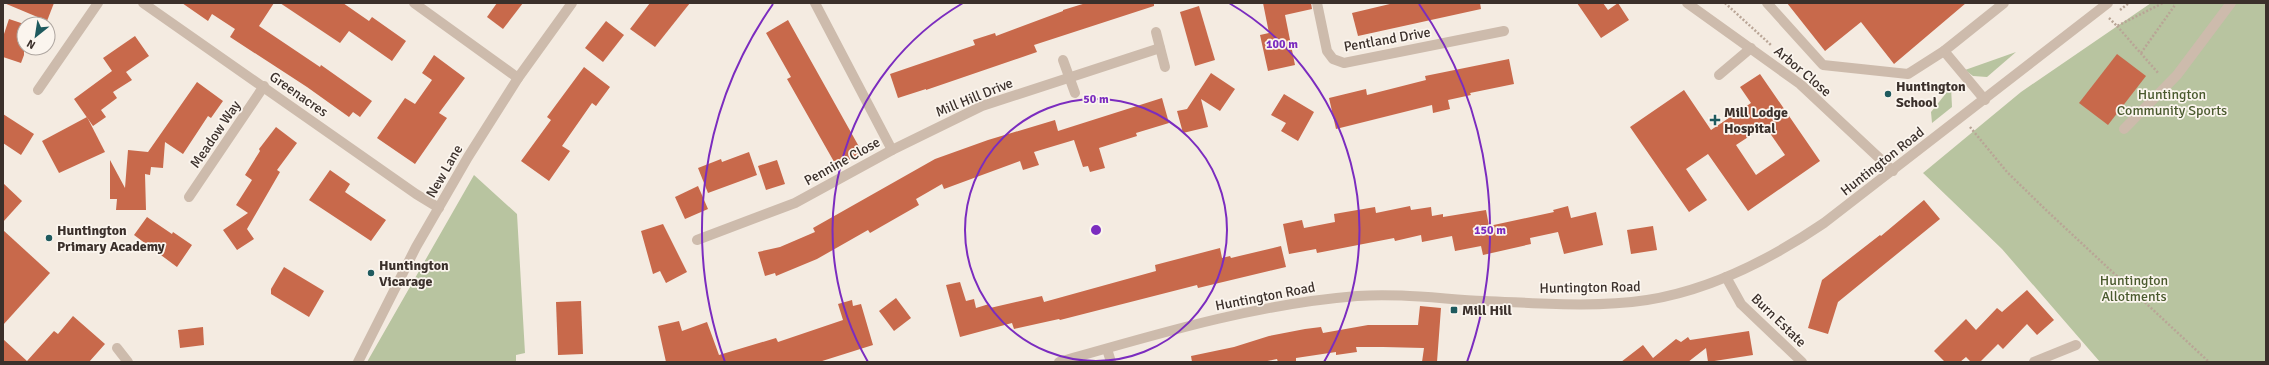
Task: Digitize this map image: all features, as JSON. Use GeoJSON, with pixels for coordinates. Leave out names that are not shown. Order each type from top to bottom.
{"type":"FeatureCollection","features":[{"type":"Feature","properties":{"kind":"street"},"geometry":{"type":"LineString","coordinates":[[38,90],[98,3]]}},
{"type":"Feature","properties":{"kind":"street","name":"Greenacres"},"geometry":{"type":"LineString","coordinates":[[143,3],[264,86],[416,194],[439,208]]}},
{"type":"Feature","properties":{"kind":"street"},"geometry":{"type":"LineString","coordinates":[[414,3],[518,78]]}},
{"type":"Feature","properties":{"kind":"street","name":"New Lane"},"geometry":{"type":"LineString","coordinates":[[358,362],[416,247],[439,208],[518,78],[572,3]]}},
{"type":"Feature","properties":{"kind":"street","name":"Pennine Close"},"geometry":{"type":"LineString","coordinates":[[697,240],[795,203],[892,150],[818,13],[815,3]]}},
{"type":"Feature","properties":{"kind":"street","name":"Pentland Drive"},"geometry":{"type":"LineString","coordinates":[[1317,3],[1327,51],[1333,59],[1344,63],[1504,31]]}},
{"type":"Feature","properties":{"kind":"street","name":"Arbor Close"},"geometry":{"type":"LineString","coordinates":[[1687,3],[1800,84],[1892,171]]}},
{"type":"Feature","properties":{"kind":"street"},"geometry":{"type":"LineString","coordinates":[[1767,3],[1823,65],[1908,74],[1944,51],[2004,3]]}},
{"type":"Feature","properties":{"kind":"street","name":"Huntington Road"},"geometry":{"type":"LineString","coordinates":[[1059,362],[1210,321],[1320,300],[1360,296],[1416,296],[1603,304],[1654,298],[1685,291],[1726,277],[1793,244],[1824,223],[1985,100],[2108,3]]}},
{"type":"Feature","properties":{"kind":"street"},"geometry":{"type":"LineString","coordinates":[[2124,129],[2168,84],[2231,3]]}},
{"type":"Feature","properties":{"kind":"street"},"geometry":{"type":"LineString","coordinates":[[1156,32],[1165,67]]}},
{"type":"Feature","properties":{"kind":"street","name":"Mill Hill Drive"},"geometry":{"type":"LineString","coordinates":[[892,150],[982,106],[1160,48]]}},
{"type":"Feature","properties":{"kind":"street"},"geometry":{"type":"LineString","coordinates":[[1719,75],[1751,48]]}},
{"type":"Feature","properties":{"kind":"street"},"geometry":{"type":"LineString","coordinates":[[1944,51],[1985,100]]}},
{"type":"Feature","properties":{"kind":"street"},"geometry":{"type":"LineString","coordinates":[[1063,60],[1075,93]]}},
{"type":"Feature","properties":{"kind":"street","name":"Meadow Way"},"geometry":{"type":"LineString","coordinates":[[189,197],[264,86]]}},
{"type":"Feature","properties":{"kind":"street","name":"Burn Estate"},"geometry":{"type":"LineString","coordinates":[[1726,277],[1741,304],[1802,362]]}},
{"type":"Feature","properties":{"kind":"street"},"geometry":{"type":"LineString","coordinates":[[2034,362],[2076,345]]}},
{"type":"Feature","properties":{"kind":"street"},"geometry":{"type":"LineString","coordinates":[[117,348],[128,362]]}},
{"type":"Feature","properties":{"kind":"street"},"geometry":{"type":"LineString","coordinates":[[1107,349],[1111,362]]}},
{"type":"Feature","properties":{"kind":"path"},"geometry":{"type":"LineString","coordinates":[[2117,26],[2163,3]]}},
{"type":"Feature","properties":{"kind":"path"},"geometry":{"type":"LineString","coordinates":[[2141,53],[2176,5],[2174,3]]}},
{"type":"Feature","properties":{"kind":"path"},"geometry":{"type":"LineString","coordinates":[[2109,18],[2168,84]]}},
{"type":"Feature","properties":{"kind":"path"},"geometry":{"type":"LineString","coordinates":[[1968,126],[2007,172],[2209,362]]}},
{"type":"Feature","properties":{"kind":"green space"},"geometry":{"type":"Polygon","coordinates":[[[2151,3],[2266,3],[2266,362],[2100,362],[2002,249],[1923,173],[2021,92],[2151,3]]]}},
{"type":"Feature","properties":{"kind":"green space"},"geometry":{"type":"Polygon","coordinates":[[[2016,52],[1987,77],[1973,76],[1965,70],[2016,52]]]}},
{"type":"Feature","properties":{"kind":"green space"},"geometry":{"type":"Polygon","coordinates":[[[1951,87],[1952,107],[1932,123],[1931,112],[1951,87]]]}},
{"type":"Feature","properties":{"kind":"green space"},"geometry":{"type":"Polygon","coordinates":[[[474,175],[517,214],[525,353],[516,355],[516,362],[367,362],[474,175]]]}},
{"type":"Feature","properties":{"kind":"building"},"geometry":{"type":"Polygon","coordinates":[[[4,3],[54,3],[49,16],[35,16],[4,3]]]}},
{"type":"Feature","properties":{"kind":"building"},"geometry":{"type":"Polygon","coordinates":[[[182,3],[274,3],[259,26],[320,67],[321,65],[372,101],[360,117],[353,112],[349,117],[307,87],[230,37],[235,29],[212,14],[208,21],[182,3]]]}},
{"type":"Feature","properties":{"kind":"building"},"geometry":{"type":"Polygon","coordinates":[[[280,3],[343,3],[369,21],[372,17],[406,41],[392,61],[349,31],[340,43],[280,3]]]}},
{"type":"Feature","properties":{"kind":"building"},"geometry":{"type":"Polygon","coordinates":[[[497,3],[523,3],[503,29],[487,17],[497,3]]]}},
{"type":"Feature","properties":{"kind":"building"},"geometry":{"type":"Polygon","coordinates":[[[650,3],[690,3],[655,47],[630,29],[650,3]]]}},
{"type":"Feature","properties":{"kind":"building"},"geometry":{"type":"Polygon","coordinates":[[[1086,3],[1154,3],[1154,6],[1034,45],[1037,52],[926,90],[898,98],[890,74],[975,45],[973,40],[995,33],[996,36],[1063,10],[1086,3]]]}},
{"type":"Feature","properties":{"kind":"building"},"geometry":{"type":"Polygon","coordinates":[[[1263,3],[1311,3],[1312,9],[1285,15],[1295,65],[1268,71],[1260,35],[1269,33],[1263,3]]]}},
{"type":"Feature","properties":{"kind":"building"},"geometry":{"type":"Polygon","coordinates":[[[1394,3],[1480,3],[1481,9],[1358,36],[1352,13],[1394,3]]]}},
{"type":"Feature","properties":{"kind":"building"},"geometry":{"type":"Polygon","coordinates":[[[1577,3],[1603,3],[1608,10],[1618,3],[1629,20],[1601,38],[1577,3]]]}},
{"type":"Feature","properties":{"kind":"building"},"geometry":{"type":"Polygon","coordinates":[[[1787,3],[1966,3],[1894,64],[1861,22],[1825,51],[1787,3]]]}},
{"type":"Feature","properties":{"kind":"building"},"geometry":{"type":"Polygon","coordinates":[[[1199,6],[1215,60],[1195,66],[1180,12],[1199,6]]]}},
{"type":"Feature","properties":{"kind":"building"},"geometry":{"type":"Polygon","coordinates":[[[9,19],[16,21],[16,56],[24,56],[21,63],[3,57],[3,37],[9,19]]]}},
{"type":"Feature","properties":{"kind":"building"},"geometry":{"type":"Polygon","coordinates":[[[788,20],[862,152],[837,167],[787,79],[791,77],[766,33],[788,20]]]}},
{"type":"Feature","properties":{"kind":"building"},"geometry":{"type":"Polygon","coordinates":[[[606,21],[624,35],[603,62],[585,48],[606,21]]]}},
{"type":"Feature","properties":{"kind":"building"},"geometry":{"type":"Polygon","coordinates":[[[135,36],[149,56],[126,72],[132,80],[113,92],[117,98],[101,110],[106,117],[93,126],[74,99],[112,71],[103,58],[135,36]]]}},
{"type":"Feature","properties":{"kind":"building"},"geometry":{"type":"Polygon","coordinates":[[[2117,54],[2146,76],[2108,125],[2079,103],[2117,54]]]}},
{"type":"Feature","properties":{"kind":"building"},"geometry":{"type":"Polygon","coordinates":[[[434,55],[465,78],[439,113],[447,118],[415,164],[377,138],[405,98],[415,104],[432,80],[422,73],[434,55]]]}},
{"type":"Feature","properties":{"kind":"building"},"geometry":{"type":"Polygon","coordinates":[[[1509,59],[1514,84],[1470,93],[1471,95],[1448,100],[1450,109],[1433,113],[1432,105],[1336,129],[1329,98],[1366,89],[1367,95],[1426,80],[1425,76],[1509,59]]]}},
{"type":"Feature","properties":{"kind":"building"},"geometry":{"type":"Polygon","coordinates":[[[584,67],[610,87],[596,106],[592,103],[562,146],[570,151],[549,181],[521,161],[551,120],[547,117],[584,67]]]}},
{"type":"Feature","properties":{"kind":"building"},"geometry":{"type":"Polygon","coordinates":[[[1211,73],[1235,89],[1220,111],[1201,99],[1208,127],[1183,133],[1177,111],[1187,109],[1211,73]]]}},
{"type":"Feature","properties":{"kind":"building"},"geometry":{"type":"Polygon","coordinates":[[[1760,74],[1820,161],[1748,211],[1708,154],[1686,169],[1707,200],[1689,212],[1630,127],[1684,90],[1711,130],[1751,103],[1740,87],[1760,74]],[[1765,126],[1736,145],[1756,175],[1785,155],[1765,126]]]}},
{"type":"Feature","properties":{"kind":"building"},"geometry":{"type":"Polygon","coordinates":[[[197,82],[223,101],[211,118],[208,116],[183,154],[165,142],[163,168],[151,167],[150,175],[145,174],[146,210],[116,210],[117,199],[110,199],[110,160],[125,188],[128,150],[148,152],[197,82]]]}},
{"type":"Feature","properties":{"kind":"building"},"geometry":{"type":"Polygon","coordinates":[[[1284,94],[1314,112],[1298,141],[1281,131],[1286,123],[1271,115],[1284,94]]]}},
{"type":"Feature","properties":{"kind":"building"},"geometry":{"type":"Polygon","coordinates":[[[1162,98],[1169,123],[1136,133],[1137,136],[1099,148],[1105,168],[1090,172],[1088,166],[1083,167],[1074,140],[1034,152],[1039,165],[1023,170],[1020,161],[944,189],[942,184],[916,199],[919,205],[870,233],[868,230],[817,259],[776,276],[775,273],[765,276],[758,252],[780,247],[815,232],[813,228],[935,159],[988,140],[1055,120],[1058,131],[1162,98]]]}},
{"type":"Feature","properties":{"kind":"building"},"geometry":{"type":"Polygon","coordinates":[[[3,114],[34,134],[21,155],[3,143],[3,114]]]}},
{"type":"Feature","properties":{"kind":"building"},"geometry":{"type":"Polygon","coordinates":[[[87,117],[105,152],[59,173],[42,141],[87,117]]]}},
{"type":"Feature","properties":{"kind":"building"},"geometry":{"type":"Polygon","coordinates":[[[276,127],[297,143],[277,170],[280,172],[247,229],[254,239],[237,250],[223,230],[248,213],[236,205],[252,180],[245,175],[260,151],[259,149],[276,127]]]}},
{"type":"Feature","properties":{"kind":"building"},"geometry":{"type":"Polygon","coordinates":[[[749,152],[757,175],[708,193],[698,168],[721,159],[722,162],[749,152]]]}},
{"type":"Feature","properties":{"kind":"building"},"geometry":{"type":"Polygon","coordinates":[[[777,160],[785,184],[766,190],[758,166],[777,160]]]}},
{"type":"Feature","properties":{"kind":"building"},"geometry":{"type":"Polygon","coordinates":[[[330,170],[350,184],[345,192],[386,220],[371,241],[309,200],[330,170]]]}},
{"type":"Feature","properties":{"kind":"building"},"geometry":{"type":"Polygon","coordinates":[[[3,183],[22,201],[3,222],[3,183]]]}},
{"type":"Feature","properties":{"kind":"building"},"geometry":{"type":"Polygon","coordinates":[[[698,186],[708,209],[685,219],[675,197],[698,186]]]}},
{"type":"Feature","properties":{"kind":"building"},"geometry":{"type":"Polygon","coordinates":[[[1924,200],[1940,219],[1838,302],[1828,334],[1808,328],[1822,280],[1880,235],[1881,236],[1924,200]]]}},
{"type":"Feature","properties":{"kind":"building"},"geometry":{"type":"Polygon","coordinates":[[[1410,206],[1411,210],[1431,207],[1432,216],[1443,214],[1443,217],[1486,210],[1489,226],[1554,212],[1553,210],[1568,206],[1571,218],[1596,212],[1603,245],[1564,254],[1558,232],[1530,238],[1531,244],[1483,255],[1481,246],[1455,251],[1452,236],[1422,242],[1421,235],[1395,241],[1394,238],[1317,253],[1316,249],[1289,254],[1283,224],[1302,220],[1304,228],[1335,222],[1334,214],[1375,207],[1376,213],[1410,206]]]}},
{"type":"Feature","properties":{"kind":"building"},"geometry":{"type":"Polygon","coordinates":[[[147,217],[172,234],[173,232],[192,245],[177,267],[134,235],[147,217]]]}},
{"type":"Feature","properties":{"kind":"building"},"geometry":{"type":"Polygon","coordinates":[[[663,224],[687,272],[666,283],[660,271],[653,274],[641,231],[663,224]]]}},
{"type":"Feature","properties":{"kind":"building"},"geometry":{"type":"Polygon","coordinates":[[[1653,226],[1657,250],[1631,254],[1627,230],[1653,226]]]}},
{"type":"Feature","properties":{"kind":"building"},"geometry":{"type":"Polygon","coordinates":[[[3,230],[50,273],[3,325],[3,230]]]}},
{"type":"Feature","properties":{"kind":"building"},"geometry":{"type":"Polygon","coordinates":[[[1281,246],[1286,267],[1198,288],[1197,285],[1060,320],[1014,329],[1012,323],[960,337],[946,285],[960,282],[966,301],[974,299],[976,308],[989,304],[990,308],[1042,296],[1044,302],[1156,271],[1155,265],[1220,248],[1222,258],[1230,256],[1231,258],[1281,246]]]}},
{"type":"Feature","properties":{"kind":"building"},"geometry":{"type":"Polygon","coordinates":[[[284,267],[324,291],[309,317],[271,294],[271,289],[284,267]]]}},
{"type":"Feature","properties":{"kind":"building"},"geometry":{"type":"Polygon","coordinates":[[[2027,290],[2054,320],[2037,335],[2027,324],[2003,349],[1998,344],[1980,362],[1971,362],[1966,357],[1960,362],[1945,362],[1934,351],[1966,319],[1976,330],[1997,308],[2002,312],[2027,290]]]}},
{"type":"Feature","properties":{"kind":"building"},"geometry":{"type":"Polygon","coordinates":[[[896,298],[911,318],[894,331],[879,311],[896,298]]]}},
{"type":"Feature","properties":{"kind":"building"},"geometry":{"type":"Polygon","coordinates":[[[852,300],[853,306],[861,304],[873,345],[819,362],[666,362],[658,326],[679,321],[682,331],[707,322],[719,355],[776,338],[778,342],[843,320],[838,304],[852,300]]]}},
{"type":"Feature","properties":{"kind":"building"},"geometry":{"type":"Polygon","coordinates":[[[581,301],[583,354],[558,355],[556,302],[581,301]]]}},
{"type":"Feature","properties":{"kind":"building"},"geometry":{"type":"Polygon","coordinates":[[[1420,306],[1441,308],[1437,362],[1422,362],[1424,348],[1356,347],[1357,352],[1336,355],[1336,352],[1296,358],[1296,362],[1278,362],[1277,359],[1263,362],[1192,362],[1191,356],[1234,347],[1269,336],[1305,329],[1321,327],[1323,333],[1368,325],[1418,325],[1420,306]]]}},
{"type":"Feature","properties":{"kind":"building"},"geometry":{"type":"Polygon","coordinates":[[[73,316],[105,344],[89,362],[3,362],[3,339],[27,361],[54,331],[58,334],[73,316]]]}},
{"type":"Feature","properties":{"kind":"building"},"geometry":{"type":"Polygon","coordinates":[[[203,327],[204,345],[180,348],[178,330],[203,327]]]}},
{"type":"Feature","properties":{"kind":"building"},"geometry":{"type":"Polygon","coordinates":[[[1749,331],[1753,355],[1708,362],[1706,348],[1688,362],[1621,362],[1643,345],[1653,358],[1676,339],[1681,342],[1688,337],[1690,340],[1749,331]]]}},
{"type":"Feature","properties":{"kind":"place","name":"Huntington School"},"geometry":{"type":"Point","coordinates":[1888,94]}},
{"type":"Feature","properties":{"kind":"place","name":"Mill Lodge Hospital"},"geometry":{"type":"Point","coordinates":[1715,120]}},
{"type":"Feature","properties":{"kind":"place","name":"Huntington Primary Academy"},"geometry":{"type":"Point","coordinates":[49,238]}},
{"type":"Feature","properties":{"kind":"place","name":"Huntington Vicarage"},"geometry":{"type":"Point","coordinates":[371,273]}},
{"type":"Feature","properties":{"kind":"place","name":"Mill Hill"},"geometry":{"type":"Point","coordinates":[1454,310]}},
{"type":"Feature","properties":{"kind":"park label","name":"Huntington Community Sports"},"geometry":{"type":"Point","coordinates":[2172,102]}},
{"type":"Feature","properties":{"kind":"park label","name":"Huntington Allotments"},"geometry":{"type":"Point","coordinates":[2134,288]}}]}
